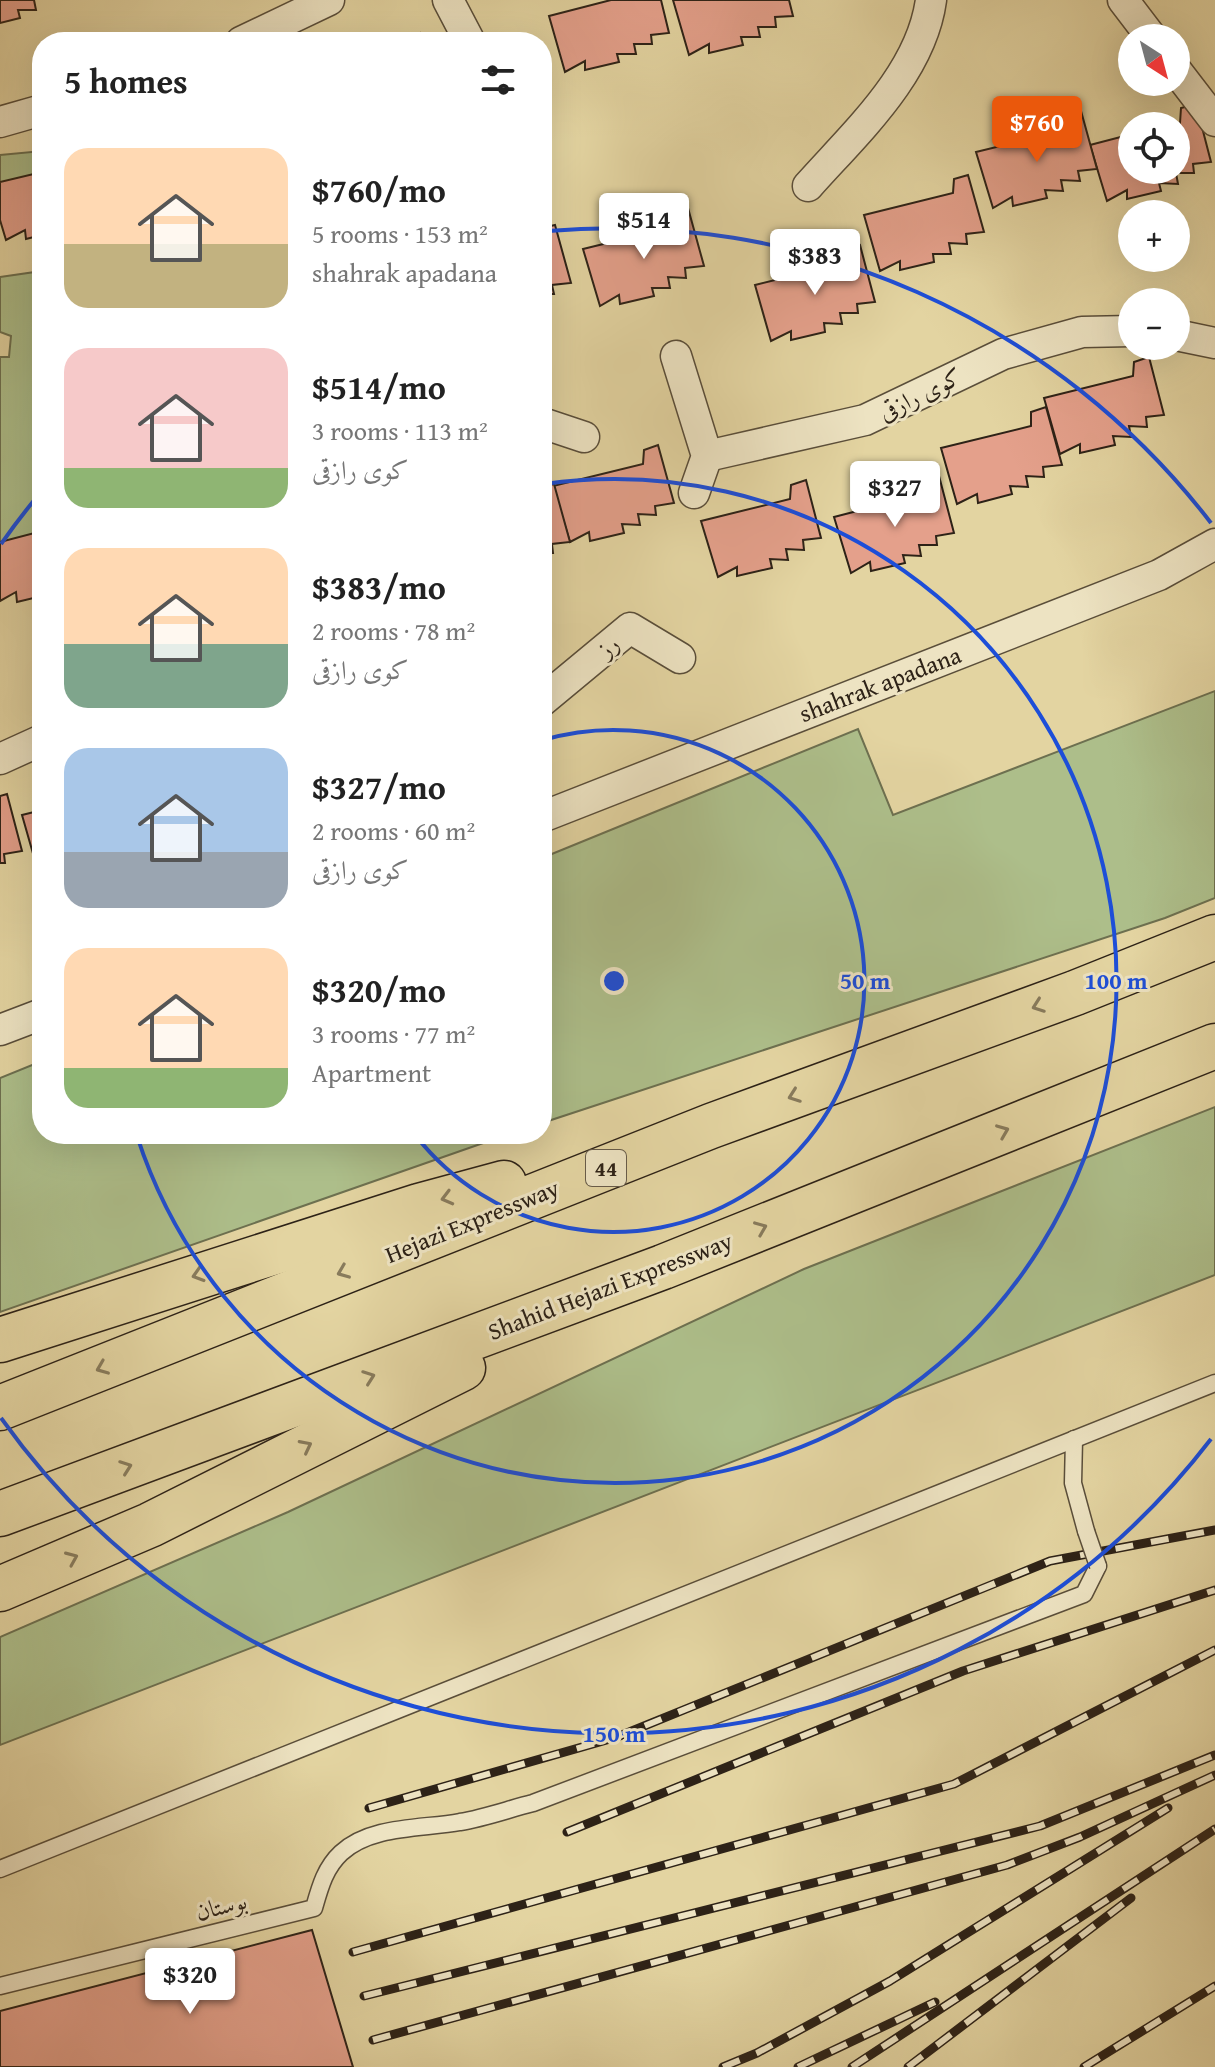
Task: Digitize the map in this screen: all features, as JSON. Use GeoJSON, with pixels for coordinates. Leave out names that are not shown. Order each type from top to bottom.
{"type":"FeatureCollection","features":[{"type":"Feature","properties":{"kind":"highway","name":"Hejazi Expressway"},"geometry":{"type":"LineString","coordinates":[[0,1408],[711,1126],[1075,993],[1215,937]]}},
{"type":"Feature","properties":{"kind":"highway","name":"Shahid Hejazi Expressway"},"geometry":{"type":"LineString","coordinates":[[0,1514],[663,1267],[1215,1046]]}},
{"type":"Feature","properties":{"kind":"highway"},"geometry":{"type":"LineString","coordinates":[[0,1340],[419,1206],[711,1126]]}},
{"type":"Feature","properties":{"kind":"highway"},"geometry":{"type":"LineString","coordinates":[[0,1589],[150,1525],[663,1267]]}},
{"type":"Feature","properties":{"kind":"street"},"geometry":{"type":"LineString","coordinates":[[262,32],[329,0]]}},
{"type":"Feature","properties":{"kind":"street"},"geometry":{"type":"LineString","coordinates":[[448,0],[465,32]]}},
{"type":"Feature","properties":{"kind":"street"},"geometry":{"type":"LineString","coordinates":[[808,186],[875,110],[911,62],[931,0]]}},
{"type":"Feature","properties":{"kind":"street"},"geometry":{"type":"LineString","coordinates":[[1123,0],[1141,24]]}},
{"type":"Feature","properties":{"kind":"street"},"geometry":{"type":"LineString","coordinates":[[1190,88],[1215,121]]}},
{"type":"Feature","properties":{"kind":"street"},"geometry":{"type":"LineString","coordinates":[[0,122],[32,113]]}},
{"type":"Feature","properties":{"kind":"street","name":"کوی رازقی"},"geometry":{"type":"LineString","coordinates":[[707,456],[865,420],[1003,354],[1082,332],[1118,331]]}},
{"type":"Feature","properties":{"kind":"street"},"geometry":{"type":"LineString","coordinates":[[1190,338],[1215,343]]}},
{"type":"Feature","properties":{"kind":"street"},"geometry":{"type":"LineString","coordinates":[[676,356],[707,456],[694,493]]}},
{"type":"Feature","properties":{"kind":"street"},"geometry":{"type":"LineString","coordinates":[[552,426],[584,437]]}},
{"type":"Feature","properties":{"kind":"street","name":"shahrak apadana"},"geometry":{"type":"LineString","coordinates":[[552,813],[1159,575],[1215,544]]}},
{"type":"Feature","properties":{"kind":"street","name":"رز"},"geometry":{"type":"LineString","coordinates":[[552,693],[630,628],[680,658]]}},
{"type":"Feature","properties":{"kind":"street"},"geometry":{"type":"LineString","coordinates":[[0,759],[32,745]]}},
{"type":"Feature","properties":{"kind":"street"},"geometry":{"type":"LineString","coordinates":[[0,1030],[32,1018]]}},
{"type":"Feature","properties":{"kind":"lane"},"geometry":{"type":"LineString","coordinates":[[0,1869],[1215,1383]]}},
{"type":"Feature","properties":{"kind":"lane","name":"بوستان"},"geometry":{"type":"LineString","coordinates":[[0,1986],[314,1908],[324,1874],[342,1852],[358,1842],[407,1828],[461,1822],[533,1803],[1084,1594],[1098,1566],[1073,1483],[1074,1439]]}},
{"type":"Feature","properties":{"kind":"green space"},"geometry":{"type":"Polygon","coordinates":[[[32,152],[32,189],[0,197],[0,155],[32,152]]]}},
{"type":"Feature","properties":{"kind":"green space"},"geometry":{"type":"Polygon","coordinates":[[[32,272],[32,557],[0,569],[0,357],[9,357],[11,336],[0,332],[0,277],[32,272]]]}},
{"type":"Feature","properties":{"kind":"green space"},"geometry":{"type":"Polygon","coordinates":[[[1215,691],[1215,898],[1165,918],[552,1120],[552,854],[858,729],[893,815],[1215,691]]]}},
{"type":"Feature","properties":{"kind":"green space"},"geometry":{"type":"Polygon","coordinates":[[[32,1065],[32,1144],[480,1144],[0,1312],[0,1078],[32,1065]]]}},
{"type":"Feature","properties":{"kind":"green space"},"geometry":{"type":"Polygon","coordinates":[[[1215,1107],[1215,1275],[0,1745],[0,1637],[288,1512],[804,1269],[1215,1107]]]}},
{"type":"Feature","properties":{"kind":"building"},"geometry":{"type":"Polygon","coordinates":[[[0,0],[34,0],[36,10],[18,10],[20,18],[0,23],[0,0]]]}},
{"type":"Feature","properties":{"kind":"building"},"geometry":{"type":"Polygon","coordinates":[[[611,0],[661,0],[669,33],[651,35],[652,44],[634,44],[636,54],[617,54],[619,62],[585,70],[585,61],[565,72],[549,16],[611,0]]]}},
{"type":"Feature","properties":{"kind":"building"},"geometry":{"type":"Polygon","coordinates":[[[673,0],[789,0],[793,16],[775,17],[776,27],[758,27],[760,37],[741,37],[743,45],[709,53],[709,44],[689,55],[673,0]]]}},
{"type":"Feature","properties":{"kind":"building"},"geometry":{"type":"Polygon","coordinates":[[[1196,104],[1211,162],[1193,164],[1194,173],[1190,173],[1190,112],[1181,112],[1181,108],[1196,104]]]}},
{"type":"Feature","properties":{"kind":"building"},"geometry":{"type":"Polygon","coordinates":[[[1081,111],[1097,169],[1078,171],[1080,181],[1061,180],[1063,191],[1045,190],[1047,198],[1013,206],[1012,197],[993,208],[976,152],[1066,130],[1067,116],[1081,111]]]}},
{"type":"Feature","properties":{"kind":"building"},"geometry":{"type":"Polygon","coordinates":[[[1118,138],[1118,184],[1159,184],[1161,191],[1127,199],[1127,190],[1107,201],[1090,145],[1118,138]]]}},
{"type":"Feature","properties":{"kind":"building"},"geometry":{"type":"Polygon","coordinates":[[[32,174],[32,238],[26,239],[25,230],[6,240],[0,220],[0,182],[32,174]]]}},
{"type":"Feature","properties":{"kind":"building"},"geometry":{"type":"Polygon","coordinates":[[[968,175],[984,232],[966,234],[967,244],[949,243],[951,254],[933,254],[934,262],[900,270],[900,261],[880,271],[864,215],[953,193],[954,179],[968,175]]]}},
{"type":"Feature","properties":{"kind":"building"},"geometry":{"type":"Polygon","coordinates":[[[688,208],[704,266],[685,268],[686,278],[668,277],[670,288],[652,288],[654,296],[620,304],[619,295],[600,306],[583,249],[673,227],[673,213],[688,208]]]}},
{"type":"Feature","properties":{"kind":"building"},"geometry":{"type":"Polygon","coordinates":[[[555,225],[571,283],[552,285],[552,226],[555,225]]]}},
{"type":"Feature","properties":{"kind":"building"},"geometry":{"type":"Polygon","coordinates":[[[860,245],[875,302],[857,304],[858,313],[840,313],[842,324],[824,323],[825,332],[791,340],[791,331],[771,341],[755,285],[844,263],[845,248],[860,245]]]}},
{"type":"Feature","properties":{"kind":"building"},"geometry":{"type":"Polygon","coordinates":[[[1150,360],[1164,415],[1146,417],[1147,427],[1129,426],[1131,437],[1113,436],[1115,445],[1080,453],[1080,444],[1060,454],[1044,398],[1133,376],[1134,362],[1150,360]]]}},
{"type":"Feature","properties":{"kind":"building"},"geometry":{"type":"Polygon","coordinates":[[[1046,407],[1062,465],[1043,467],[1044,477],[1026,476],[1028,487],[1010,486],[1012,494],[978,503],[977,494],[957,504],[941,448],[1031,426],[1031,412],[1046,407]]]}},
{"type":"Feature","properties":{"kind":"building"},"geometry":{"type":"Polygon","coordinates":[[[658,445],[674,503],[655,506],[656,515],[638,514],[640,525],[622,524],[624,533],[590,541],[589,532],[570,542],[553,486],[643,464],[644,450],[658,445]]]}},
{"type":"Feature","properties":{"kind":"building"},"geometry":{"type":"Polygon","coordinates":[[[939,476],[954,533],[936,536],[937,545],[919,545],[921,556],[903,555],[905,563],[871,571],[870,562],[851,573],[834,517],[923,494],[924,480],[939,476]]]}},
{"type":"Feature","properties":{"kind":"building"},"geometry":{"type":"Polygon","coordinates":[[[806,480],[821,538],[803,540],[804,550],[786,549],[788,560],[770,559],[772,568],[737,576],[737,567],[718,577],[701,521],[790,499],[791,485],[806,480]]]}},
{"type":"Feature","properties":{"kind":"building"},"geometry":{"type":"Polygon","coordinates":[[[554,484],[570,542],[552,544],[554,484]]]}},
{"type":"Feature","properties":{"kind":"building"},"geometry":{"type":"Polygon","coordinates":[[[32,534],[32,598],[17,602],[16,592],[0,601],[0,542],[32,534]]]}},
{"type":"Feature","properties":{"kind":"building"},"geometry":{"type":"Polygon","coordinates":[[[7,794],[22,851],[4,854],[5,863],[0,863],[0,796],[7,794]]]}},
{"type":"Feature","properties":{"kind":"building"},"geometry":{"type":"Polygon","coordinates":[[[32,812],[32,850],[22,815],[32,812]]]}},
{"type":"Feature","properties":{"kind":"building"},"geometry":{"type":"Polygon","coordinates":[[[312,1930],[353,2067],[0,2067],[0,2011],[312,1930]]]}},
{"type":"Feature","properties":{"kind":"railway"},"geometry":{"type":"LineString","coordinates":[[369,1808],[617,1737],[1050,1561],[1215,1530]]}},
{"type":"Feature","properties":{"kind":"railway"},"geometry":{"type":"LineString","coordinates":[[567,1832],[963,1671],[1215,1590]]}},
{"type":"Feature","properties":{"kind":"railway"},"geometry":{"type":"LineString","coordinates":[[353,1952],[954,1784],[1215,1650]]}},
{"type":"Feature","properties":{"kind":"railway"},"geometry":{"type":"LineString","coordinates":[[364,1996],[1040,1826],[1215,1755]]}},
{"type":"Feature","properties":{"kind":"railway"},"geometry":{"type":"LineString","coordinates":[[373,2040],[1007,1865],[1080,1837],[1215,1775]]}},
{"type":"Feature","properties":{"kind":"railway"},"geometry":{"type":"LineString","coordinates":[[723,2067],[757,2053],[890,1981],[1168,1808]]}},
{"type":"Feature","properties":{"kind":"railway"},"geometry":{"type":"LineString","coordinates":[[852,2067],[1215,1829]]}},
{"type":"Feature","properties":{"kind":"railway"},"geometry":{"type":"LineString","coordinates":[[908,2067],[1131,1898]]}},
{"type":"Feature","properties":{"kind":"railway"},"geometry":{"type":"LineString","coordinates":[[1084,2067],[1215,1986]]}},
{"type":"Feature","properties":{"kind":"railway"},"geometry":{"type":"LineString","coordinates":[[798,2067],[935,2002]]}}]}
